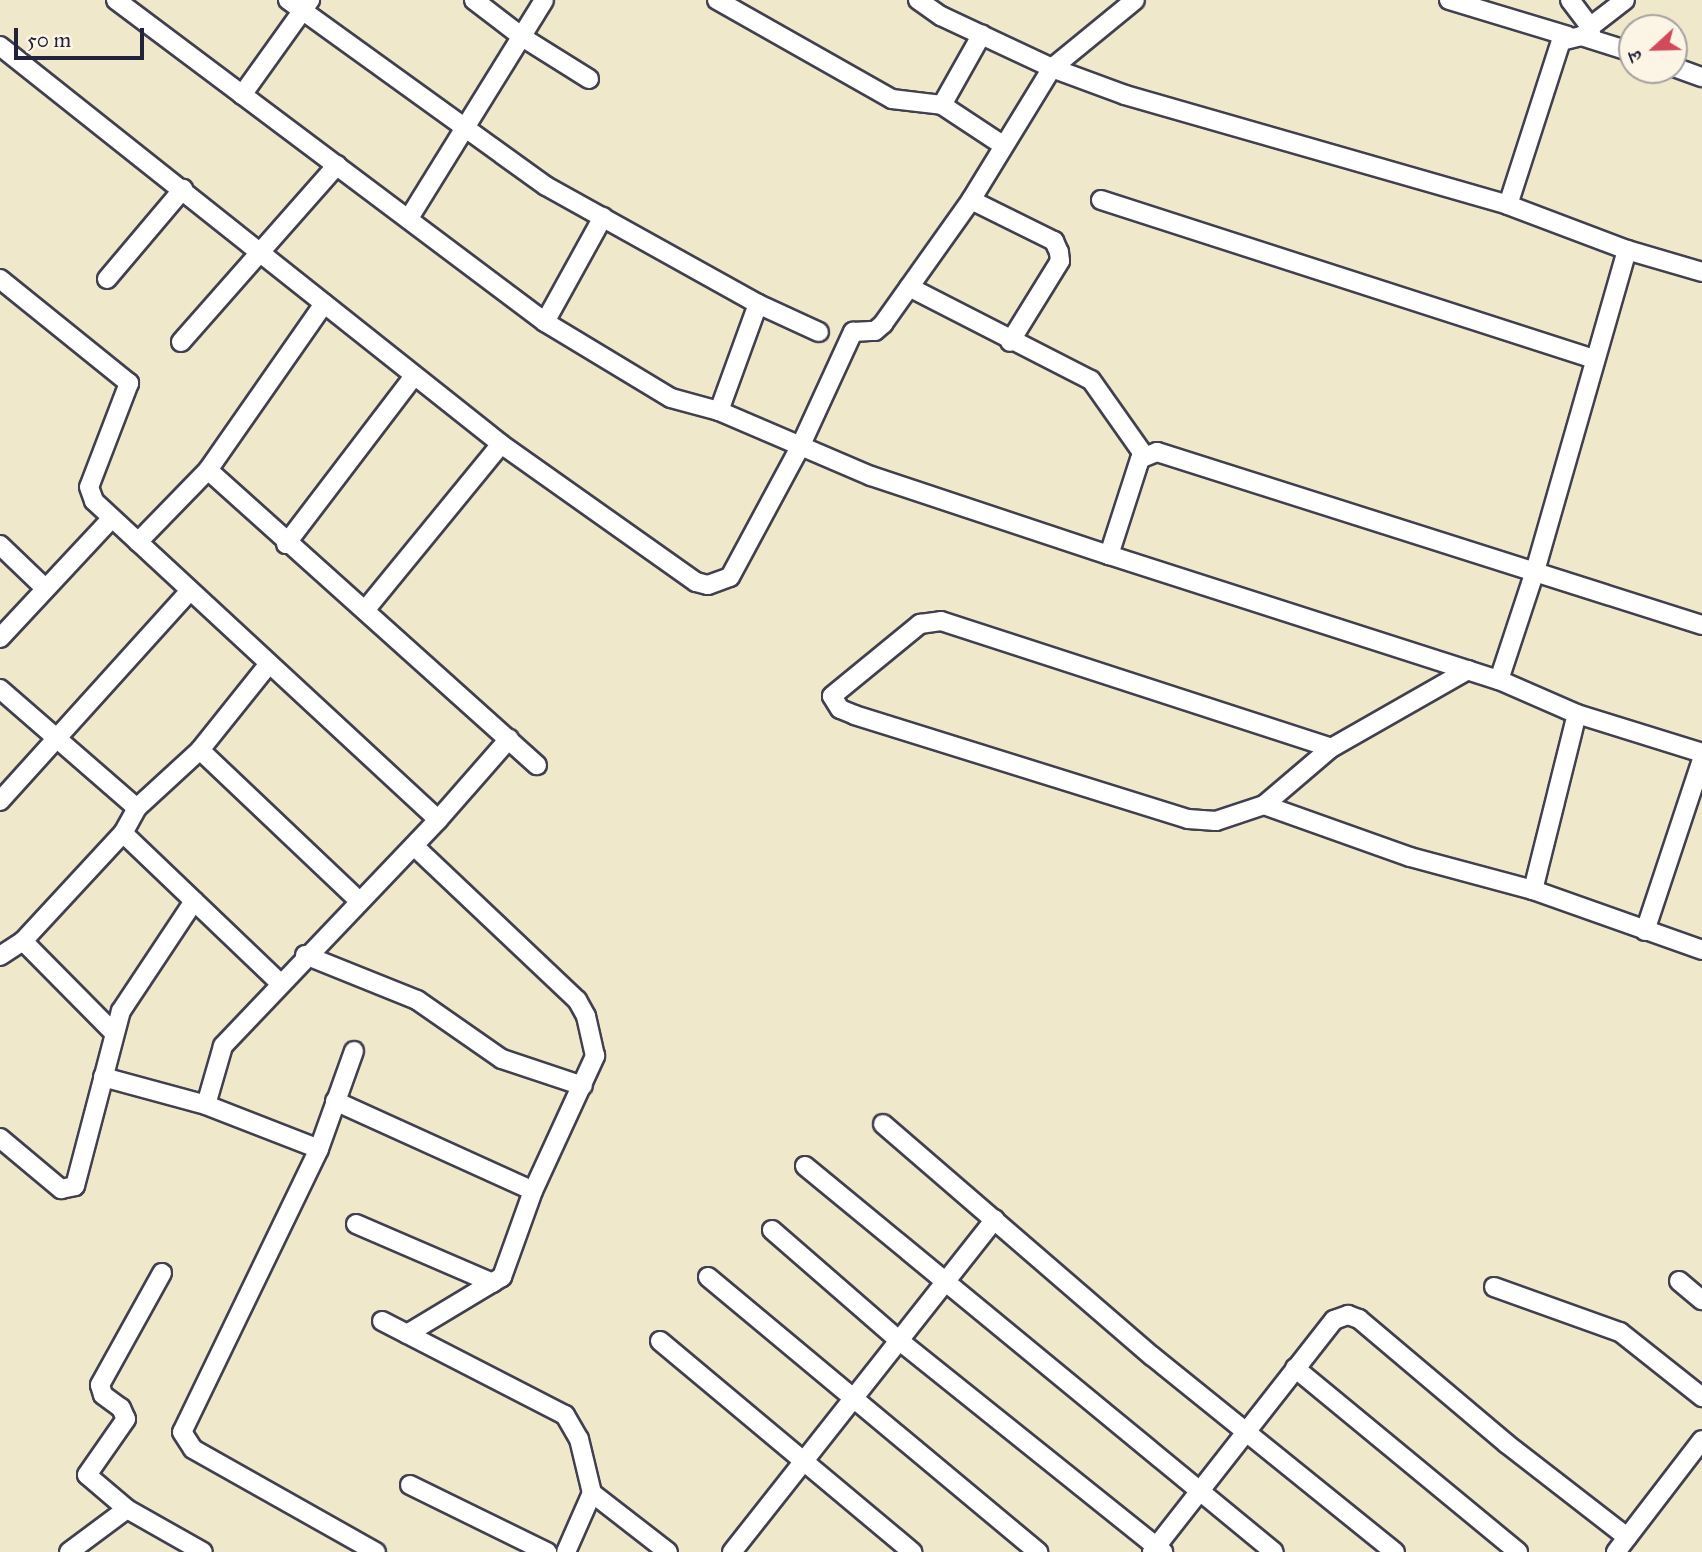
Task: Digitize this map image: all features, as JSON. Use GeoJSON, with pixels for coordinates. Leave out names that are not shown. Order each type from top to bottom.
{"type":"FeatureCollection","features":[{"type":"Feature","properties":{"kind":"street"},"geometry":{"type":"LineString","coordinates":[[116,0],[545,322],[671,398],[719,411],[871,476],[1499,680],[1577,713],[1702,753]]}},
{"type":"Feature","properties":{"kind":"street"},"geometry":{"type":"LineString","coordinates":[[474,0],[522,37],[589,79]]}},
{"type":"Feature","properties":{"kind":"street"},"geometry":{"type":"LineString","coordinates":[[409,218],[544,0]]}},
{"type":"Feature","properties":{"kind":"street"},"geometry":{"type":"LineString","coordinates":[[717,0],[892,99],[942,105],[1004,146]]}},
{"type":"Feature","properties":{"kind":"street"},"geometry":{"type":"LineString","coordinates":[[918,0],[941,16],[1052,68],[1125,95],[1508,205],[1627,250],[1702,272]]}},
{"type":"Feature","properties":{"kind":"street"},"geometry":{"type":"LineString","coordinates":[[0,46],[501,444],[696,582],[708,585],[730,577],[800,447],[853,332],[879,328],[971,200],[1052,68],[1135,0]]}},
{"type":"Feature","properties":{"kind":"street"},"geometry":{"type":"LineString","coordinates":[[1449,0],[1568,36],[1591,33],[1618,46]]}},
{"type":"Feature","properties":{"kind":"street"},"geometry":{"type":"LineString","coordinates":[[1570,0],[1591,33]]}},
{"type":"Feature","properties":{"kind":"street"},"geometry":{"type":"LineString","coordinates":[[1591,33],[1625,0]]}},
{"type":"Feature","properties":{"kind":"street"},"geometry":{"type":"LineString","coordinates":[[242,95],[300,4],[546,186],[758,304],[819,332]]}},
{"type":"Feature","properties":{"kind":"street"},"geometry":{"type":"LineString","coordinates":[[942,105],[982,34]]}},
{"type":"Feature","properties":{"kind":"street"},"geometry":{"type":"LineString","coordinates":[[1508,205],[1558,47],[1568,36]]}},
{"type":"Feature","properties":{"kind":"street"},"geometry":{"type":"LineString","coordinates":[[181,342],[337,165]]}},
{"type":"Feature","properties":{"kind":"street"},"geometry":{"type":"LineString","coordinates":[[107,279],[183,190]]}},
{"type":"Feature","properties":{"kind":"street"},"geometry":{"type":"LineString","coordinates":[[971,200],[1054,241],[1059,252],[1060,261],[1010,341]]}},
{"type":"Feature","properties":{"kind":"street"},"geometry":{"type":"LineString","coordinates":[[1101,200],[1594,359]]}},
{"type":"Feature","properties":{"kind":"street"},"geometry":{"type":"LineString","coordinates":[[545,322],[603,217]]}},
{"type":"Feature","properties":{"kind":"street"},"geometry":{"type":"LineString","coordinates":[[1499,680],[1535,571],[1627,250]]}},
{"type":"Feature","properties":{"kind":"street"},"geometry":{"type":"LineString","coordinates":[[0,279],[129,383],[89,487],[94,501],[189,592],[438,820]]}},
{"type":"Feature","properties":{"kind":"street"},"geometry":{"type":"LineString","coordinates":[[908,287],[1091,380],[1144,455]]}},
{"type":"Feature","properties":{"kind":"street"},"geometry":{"type":"LineString","coordinates":[[138,542],[208,470],[324,304]]}},
{"type":"Feature","properties":{"kind":"street"},"geometry":{"type":"LineString","coordinates":[[719,411],[758,304]]}},
{"type":"Feature","properties":{"kind":"street"},"geometry":{"type":"LineString","coordinates":[[286,544],[414,376]]}},
{"type":"Feature","properties":{"kind":"street"},"geometry":{"type":"LineString","coordinates":[[366,609],[501,444]]}},
{"type":"Feature","properties":{"kind":"street"},"geometry":{"type":"LineString","coordinates":[[1144,455],[1157,452],[1702,625]]}},
{"type":"Feature","properties":{"kind":"street"},"geometry":{"type":"LineString","coordinates":[[1109,555],[1144,455]]}},
{"type":"Feature","properties":{"kind":"street"},"geometry":{"type":"LineString","coordinates":[[208,470],[286,544],[366,609],[537,765]]}},
{"type":"Feature","properties":{"kind":"street"},"geometry":{"type":"LineString","coordinates":[[0,638],[44,587],[111,519]]}},
{"type":"Feature","properties":{"kind":"street"},"geometry":{"type":"LineString","coordinates":[[0,545],[44,587]]}},
{"type":"Feature","properties":{"kind":"street"},"geometry":{"type":"LineString","coordinates":[[0,801],[189,592]]}},
{"type":"Feature","properties":{"kind":"street"},"geometry":{"type":"LineString","coordinates":[[1331,748],[941,621],[920,624],[832,695],[840,709],[855,715],[1188,820],[1216,821],[1264,805],[1331,748],[1468,670]]}},
{"type":"Feature","properties":{"kind":"street"},"geometry":{"type":"LineString","coordinates":[[0,956],[23,942],[123,833],[137,808],[200,750],[268,665]]}},
{"type":"Feature","properties":{"kind":"street"},"geometry":{"type":"LineString","coordinates":[[0,689],[54,739],[137,808]]}},
{"type":"Feature","properties":{"kind":"street"},"geometry":{"type":"LineString","coordinates":[[1533,890],[1577,713]]}},
{"type":"Feature","properties":{"kind":"street"},"geometry":{"type":"LineString","coordinates":[[206,1105],[223,1046],[279,982],[358,900],[415,847],[509,739]]}},
{"type":"Feature","properties":{"kind":"street"},"geometry":{"type":"LineString","coordinates":[[200,750],[358,900]]}},
{"type":"Feature","properties":{"kind":"street"},"geometry":{"type":"LineString","coordinates":[[1645,932],[1702,760]]}},
{"type":"Feature","properties":{"kind":"street"},"geometry":{"type":"LineString","coordinates":[[1264,805],[1410,858],[1533,890],[1645,932],[1702,950]]}},
{"type":"Feature","properties":{"kind":"street"},"geometry":{"type":"LineString","coordinates":[[123,833],[279,982]]}},
{"type":"Feature","properties":{"kind":"street"},"geometry":{"type":"LineString","coordinates":[[407,1334],[502,1277],[533,1191],[595,1056],[586,1016],[577,1000],[415,847]]}},
{"type":"Feature","properties":{"kind":"street"},"geometry":{"type":"LineString","coordinates":[[0,1138],[61,1189],[75,1186],[113,1032],[121,1011],[194,901]]}},
{"type":"Feature","properties":{"kind":"street"},"geometry":{"type":"LineString","coordinates":[[23,942],[113,1032]]}},
{"type":"Feature","properties":{"kind":"street"},"geometry":{"type":"LineString","coordinates":[[305,955],[417,1000],[502,1059],[583,1086]]}},
{"type":"Feature","properties":{"kind":"street"},"geometry":{"type":"LineString","coordinates":[[354,1051],[319,1149],[183,1437],[193,1449],[376,1552]]}},
{"type":"Feature","properties":{"kind":"street"},"geometry":{"type":"LineString","coordinates":[[103,1077],[206,1105],[319,1149]]}},
{"type":"Feature","properties":{"kind":"street"},"geometry":{"type":"LineString","coordinates":[[335,1101],[533,1191]]}},
{"type":"Feature","properties":{"kind":"street"},"geometry":{"type":"LineString","coordinates":[[883,1124],[1395,1552]]}},
{"type":"Feature","properties":{"kind":"street"},"geometry":{"type":"LineString","coordinates":[[805,1167],[1274,1552]]}},
{"type":"Feature","properties":{"kind":"street"},"geometry":{"type":"LineString","coordinates":[[732,1552],[804,1459],[901,1342],[995,1219]]}},
{"type":"Feature","properties":{"kind":"street"},"geometry":{"type":"LineString","coordinates":[[356,1224],[493,1283]]}},
{"type":"Feature","properties":{"kind":"street"},"geometry":{"type":"LineString","coordinates":[[772,1230],[901,1342],[1157,1550],[1198,1490],[1334,1320],[1348,1315],[1359,1319],[1507,1444],[1627,1537]]}},
{"type":"Feature","properties":{"kind":"street"},"geometry":{"type":"LineString","coordinates":[[162,1273],[100,1385],[126,1419],[86,1472],[127,1509],[203,1552]]}},
{"type":"Feature","properties":{"kind":"street"},"geometry":{"type":"LineString","coordinates":[[708,1277],[853,1402],[1038,1552]]}},
{"type":"Feature","properties":{"kind":"street"},"geometry":{"type":"LineString","coordinates":[[1679,1282],[1702,1300]]}},
{"type":"Feature","properties":{"kind":"street"},"geometry":{"type":"LineString","coordinates":[[1494,1287],[1619,1332],[1702,1397]]}},
{"type":"Feature","properties":{"kind":"street"},"geometry":{"type":"LineString","coordinates":[[382,1321],[565,1415],[579,1439],[593,1493],[668,1552]]}},
{"type":"Feature","properties":{"kind":"street"},"geometry":{"type":"LineString","coordinates":[[660,1341],[912,1552]]}},
{"type":"Feature","properties":{"kind":"street"},"geometry":{"type":"LineString","coordinates":[[1295,1368],[1518,1552]]}},
{"type":"Feature","properties":{"kind":"street"},"geometry":{"type":"LineString","coordinates":[[1616,1552],[1702,1440]]}},
{"type":"Feature","properties":{"kind":"street"},"geometry":{"type":"LineString","coordinates":[[410,1485],[547,1552]]}},
{"type":"Feature","properties":{"kind":"street"},"geometry":{"type":"LineString","coordinates":[[566,1552],[593,1493]]}},
{"type":"Feature","properties":{"kind":"street"},"geometry":{"type":"LineString","coordinates":[[69,1552],[127,1509]]}}]}
